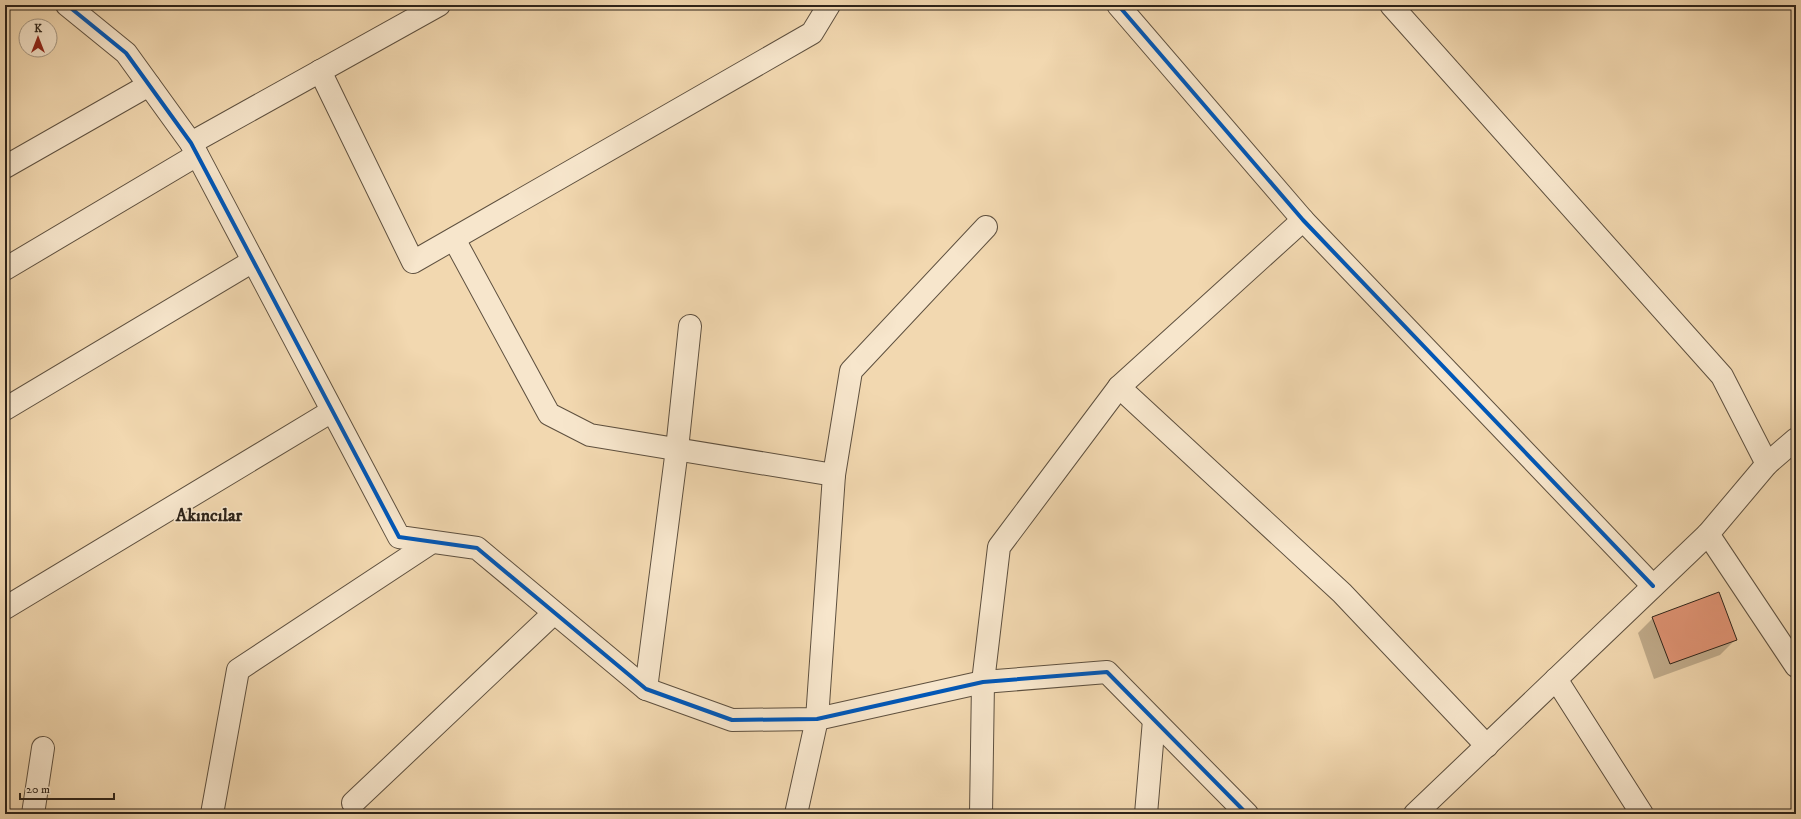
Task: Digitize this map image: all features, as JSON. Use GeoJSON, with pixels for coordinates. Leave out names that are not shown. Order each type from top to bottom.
{"type":"FeatureCollection","features":[{"type":"Feature","properties":{"kind":"street"},"geometry":{"type":"LineString","coordinates":[[67,5],[126,53],[194,149],[399,537],[477,548],[646,689],[732,720],[817,719],[983,682],[1106,672],[1247,814]]}},
{"type":"Feature","properties":{"kind":"street"},"geometry":{"type":"LineString","coordinates":[[5,269],[194,149],[320,72],[439,5]]}},
{"type":"Feature","properties":{"kind":"street"},"geometry":{"type":"LineString","coordinates":[[320,72],[413,262],[812,33],[829,5]]}},
{"type":"Feature","properties":{"kind":"street"},"geometry":{"type":"LineString","coordinates":[[1118,5],[1303,220],[1653,586]]}},
{"type":"Feature","properties":{"kind":"street"},"geometry":{"type":"LineString","coordinates":[[1391,5],[1722,376],[1767,464]]}},
{"type":"Feature","properties":{"kind":"street"},"geometry":{"type":"LineString","coordinates":[[5,167],[149,85]]}},
{"type":"Feature","properties":{"kind":"street"},"geometry":{"type":"LineString","coordinates":[[981,814],[983,682],[999,547],[1119,387],[1303,220]]}},
{"type":"Feature","properties":{"kind":"street"},"geometry":{"type":"LineString","coordinates":[[796,814],[817,719],[834,474],[851,371],[986,227]]}},
{"type":"Feature","properties":{"kind":"street"},"geometry":{"type":"LineString","coordinates":[[454,239],[549,414],[590,435],[834,474]]}},
{"type":"Feature","properties":{"kind":"street"},"geometry":{"type":"LineString","coordinates":[[5,409],[253,261]]}},
{"type":"Feature","properties":{"kind":"street"},"geometry":{"type":"LineString","coordinates":[[646,689],[677,449],[690,326]]}},
{"type":"Feature","properties":{"kind":"street"},"geometry":{"type":"LineString","coordinates":[[1119,387],[1342,593],[1487,746]]}},
{"type":"Feature","properties":{"kind":"street"},"geometry":{"type":"LineString","coordinates":[[5,608],[332,411]]}},
{"type":"Feature","properties":{"kind":"street"},"geometry":{"type":"LineString","coordinates":[[1415,814],[1708,534],[1767,464],[1796,439]]}},
{"type":"Feature","properties":{"kind":"street"},"geometry":{"type":"LineString","coordinates":[[1708,534],[1796,666]]}},
{"type":"Feature","properties":{"kind":"street"},"geometry":{"type":"LineString","coordinates":[[212,814],[238,670],[432,542]]}},
{"type":"Feature","properties":{"kind":"street"},"geometry":{"type":"LineString","coordinates":[[353,803],[554,612]]}},
{"type":"Feature","properties":{"kind":"street"},"geometry":{"type":"LineString","coordinates":[[1556,679],[1642,814]]}},
{"type":"Feature","properties":{"kind":"street"},"geometry":{"type":"LineString","coordinates":[[1146,814],[1154,720]]}},
{"type":"Feature","properties":{"kind":"street"},"geometry":{"type":"LineString","coordinates":[[33,814],[43,748]]}},
{"type":"Feature","properties":{"kind":"building"},"geometry":{"type":"Polygon","coordinates":[[[1719,592],[1737,640],[1670,664],[1652,617],[1719,592]]]}},
{"type":"Feature","properties":{"kind":"cycle path"},"geometry":{"type":"LineString","coordinates":[[67,5],[126,53],[191,143],[399,537],[477,548],[646,689],[732,720],[817,719],[983,682],[1107,672],[1247,814]]}},
{"type":"Feature","properties":{"kind":"cycle path"},"geometry":{"type":"LineString","coordinates":[[1118,5],[1303,220],[1653,586]]}},
{"type":"Feature","properties":{"kind":"district","name":"Akıncılar"},"geometry":{"type":"Point","coordinates":[209,515]}}]}
